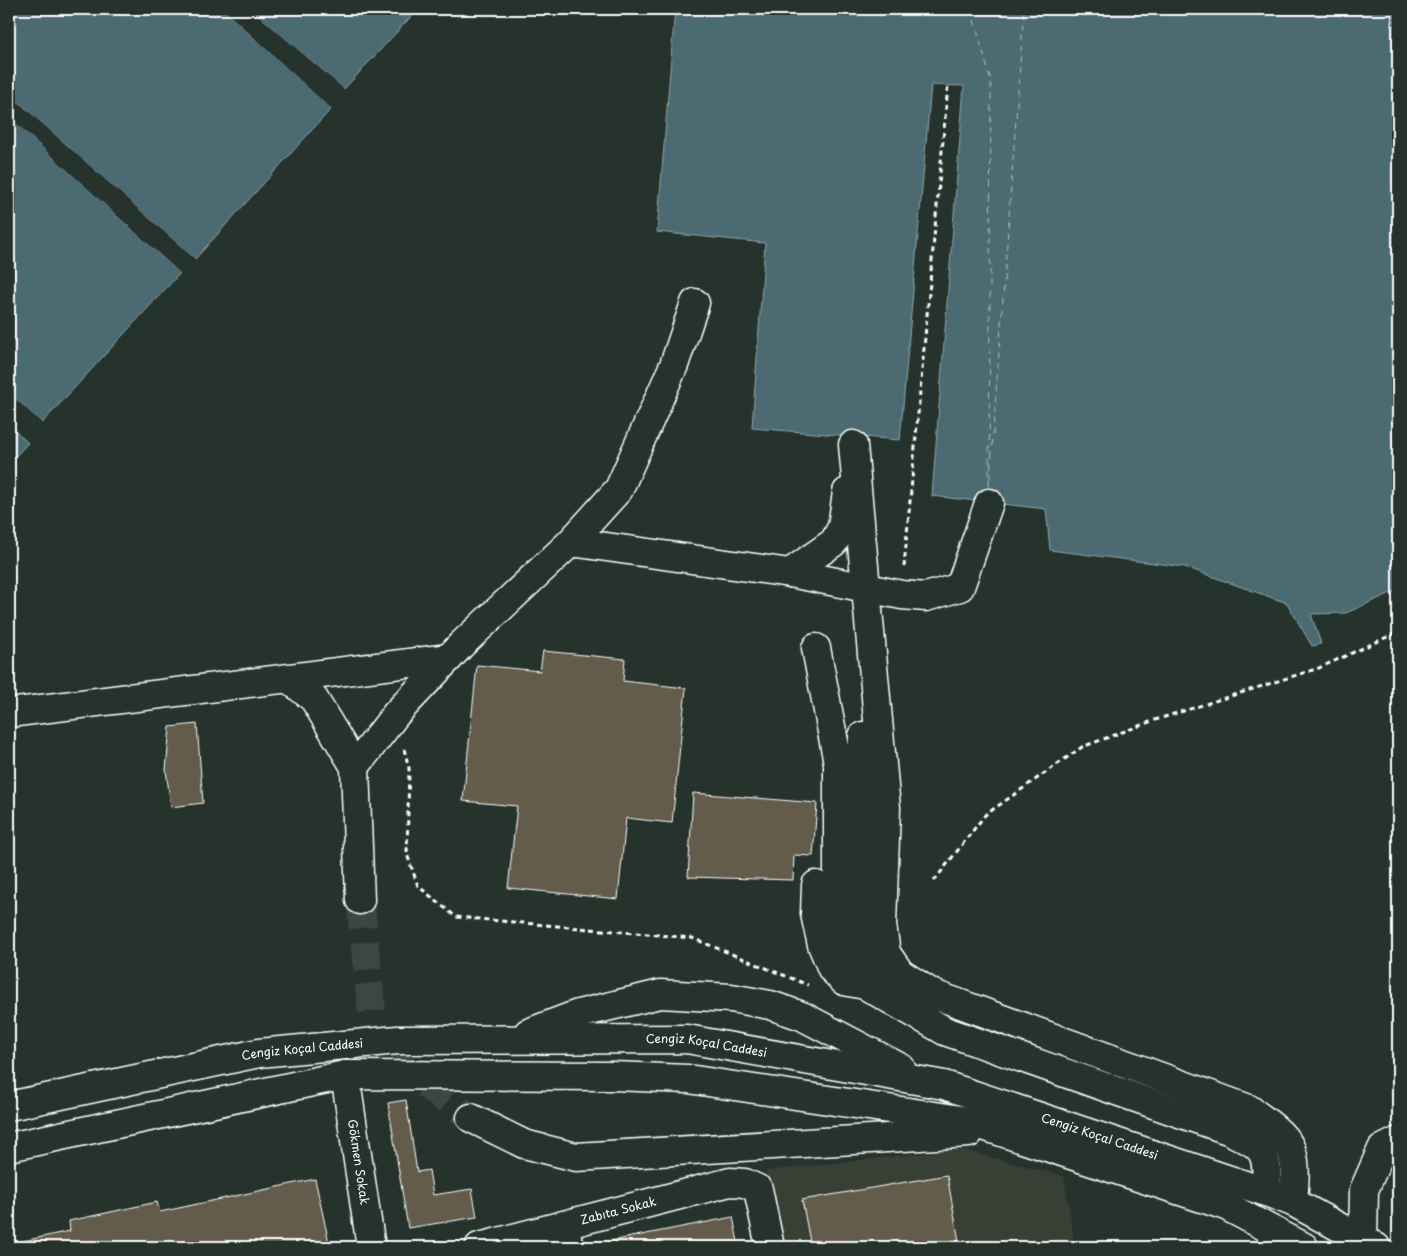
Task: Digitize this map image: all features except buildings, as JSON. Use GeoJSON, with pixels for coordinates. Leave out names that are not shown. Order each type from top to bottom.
{"type":"FeatureCollection","features":[{"type":"Feature","properties":{"kind":"street"},"geometry":{"type":"LineString","coordinates":[[355,767],[396,714],[449,658],[571,542],[619,489],[674,365],[694,303]]}},
{"type":"Feature","properties":{"kind":"street"},"geometry":{"type":"LineString","coordinates":[[790,573],[834,542],[842,527],[853,445],[886,808],[882,925],[886,953],[900,974],[933,994],[1249,1109],[1281,1132],[1294,1155],[1292,1202]]}},
{"type":"Feature","properties":{"kind":"street"},"geometry":{"type":"LineString","coordinates":[[571,542],[790,573],[867,600],[902,594],[926,597],[960,588],[988,503]]}},
{"type":"Feature","properties":{"kind":"street"},"geometry":{"type":"LineString","coordinates":[[867,600],[860,926],[866,954],[883,996]]}},
{"type":"Feature","properties":{"kind":"street"},"geometry":{"type":"LineString","coordinates":[[816,648],[838,763],[838,903],[845,953],[883,996]]}},
{"type":"Feature","properties":{"kind":"street"},"geometry":{"type":"LineString","coordinates":[[9,713],[449,658]]}},
{"type":"Feature","properties":{"kind":"street"},"geometry":{"type":"LineString","coordinates":[[289,678],[314,699],[355,767],[360,900]]}},
{"type":"Feature","properties":{"kind":"street"},"geometry":{"type":"LineString","coordinates":[[816,885],[815,914],[822,945],[832,969],[844,980],[865,985],[945,1030],[1228,1130],[1255,1143],[1268,1161],[1266,1192]]}},
{"type":"Feature","properties":{"kind":"street"},"geometry":{"type":"LineString","coordinates":[[512,1040],[578,1014],[660,994],[731,998],[770,1005],[802,1016],[893,1065],[944,1085]]}},
{"type":"Feature","properties":{"kind":"street","name":"Cengiz Koçal Caddesi"},"geometry":{"type":"LineString","coordinates":[[9,1106],[259,1053],[398,1040],[687,1039],[944,1085],[1266,1192],[1292,1202],[1370,1243]]}},
{"type":"Feature","properties":{"kind":"street","name":"Cengiz Koçal Caddesi"},"geometry":{"type":"LineString","coordinates":[[9,1147],[345,1075],[603,1076],[688,1079],[968,1121],[1226,1206],[1304,1247]]}},
{"type":"Feature","properties":{"kind":"street","name":"Gökmen Sokak"},"geometry":{"type":"LineString","coordinates":[[345,1075],[371,1247]]}},
{"type":"Feature","properties":{"kind":"street"},"geometry":{"type":"LineString","coordinates":[[9,1089],[29,1087],[66,1094]]}},
{"type":"Feature","properties":{"kind":"street"},"geometry":{"type":"LineString","coordinates":[[471,1118],[524,1144],[576,1156],[999,1131]]}},
{"type":"Feature","properties":{"kind":"street"},"geometry":{"type":"LineString","coordinates":[[1370,1243],[1364,1190],[1382,1150],[1398,1141]]}},
{"type":"Feature","properties":{"kind":"street","name":"Zabıta Sokak"},"geometry":{"type":"LineString","coordinates":[[479,1247],[566,1236],[730,1182],[744,1183],[758,1189],[770,1247]]}},
{"type":"Feature","properties":{"kind":"path"},"geometry":{"type":"LineString","coordinates":[[902,594],[916,457],[948,85]]}},
{"type":"Feature","properties":{"kind":"path"},"geometry":{"type":"LineString","coordinates":[[934,882],[984,815],[1082,747],[1155,720],[1319,668],[1398,632]]}},
{"type":"Feature","properties":{"kind":"path"},"geometry":{"type":"LineString","coordinates":[[396,714],[409,768],[408,854],[418,886],[456,917],[692,938],[818,988]]}},
{"type":"Feature","properties":{"kind":"shaded area"},"geometry":{"type":"Polygon","coordinates":[[[958,1149],[1064,1176],[1075,1247],[784,1247],[766,1171],[958,1149]]]}},
{"type":"Feature","properties":{"kind":"water"},"geometry":{"type":"Polygon","coordinates":[[[9,9],[223,9],[331,109],[195,259],[9,94],[9,9]]]}},
{"type":"Feature","properties":{"kind":"water"},"geometry":{"type":"Polygon","coordinates":[[[251,9],[418,9],[344,89],[251,9]]]}},
{"type":"Feature","properties":{"kind":"water"},"geometry":{"type":"Polygon","coordinates":[[[675,9],[1398,9],[1398,590],[1346,613],[1311,614],[1321,644],[1312,646],[1287,603],[1185,567],[1050,550],[1046,509],[932,496],[964,86],[931,85],[900,440],[752,428],[765,243],[657,232],[675,9]]]}},
{"type":"Feature","properties":{"kind":"water"},"geometry":{"type":"Polygon","coordinates":[[[9,117],[180,273],[42,423],[9,393],[9,117]]]}},
{"type":"Feature","properties":{"kind":"water"},"geometry":{"type":"Polygon","coordinates":[[[9,425],[28,443],[9,463],[9,425]]]}},
{"type":"Feature","properties":{"kind":"pier"},"geometry":{"type":"Polygon","coordinates":[[[223,9],[227,9],[332,106],[331,109],[223,9]]]}},
{"type":"Feature","properties":{"kind":"pier"},"geometry":{"type":"Polygon","coordinates":[[[249,9],[251,9],[344,89],[342,91],[249,9]]]}},
{"type":"Feature","properties":{"kind":"pier"},"geometry":{"type":"Polygon","coordinates":[[[9,94],[195,259],[193,260],[9,97],[9,94]]]}},
{"type":"Feature","properties":{"kind":"pier"},"geometry":{"type":"Polygon","coordinates":[[[9,114],[182,271],[180,273],[9,117],[9,114]]]}},
{"type":"Feature","properties":{"kind":"pier"},"geometry":{"type":"Polygon","coordinates":[[[9,393],[42,423],[41,425],[9,397],[9,393]]]}},
{"type":"Feature","properties":{"kind":"ferry route"},"geometry":{"type":"LineString","coordinates":[[971,9],[991,81],[989,490]]}},
{"type":"Feature","properties":{"kind":"ferry route"},"geometry":{"type":"LineString","coordinates":[[989,490],[1024,9]]}},
{"type":"Feature","properties":{"kind":"tunnel"},"geometry":{"type":"LineString","coordinates":[[360,900],[376,1048],[471,1118]]}}]}
